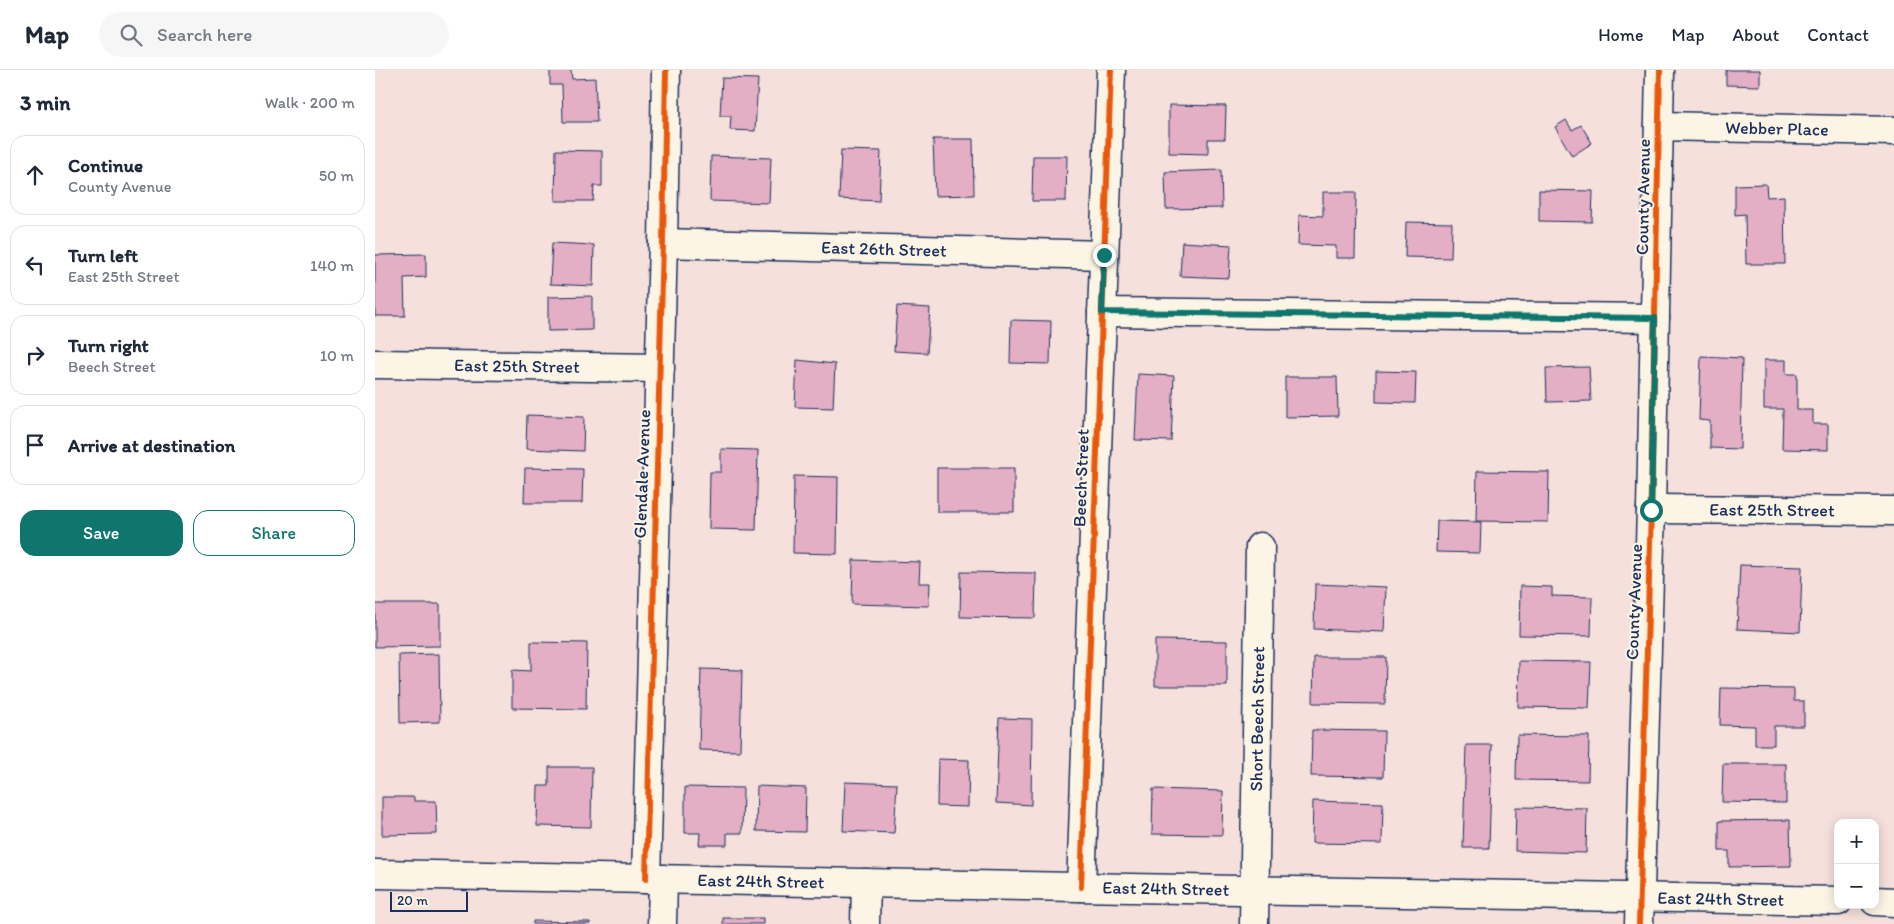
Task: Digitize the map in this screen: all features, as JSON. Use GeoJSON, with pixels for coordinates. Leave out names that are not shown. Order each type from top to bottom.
{"type":"FeatureCollection","features":[{"type":"Feature","properties":{"kind":"street","name":"Glendale Avenue"},"geometry":{"type":"LineString","coordinates":[[662,924],[655,879],[665,70]]}},
{"type":"Feature","properties":{"kind":"street","name":"Beech Street"},"geometry":{"type":"LineString","coordinates":[[1081,887],[1111,70]]}},
{"type":"Feature","properties":{"kind":"street","name":"County Avenue"},"geometry":{"type":"LineString","coordinates":[[1639,924],[1661,70]]}},
{"type":"Feature","properties":{"kind":"street","name":"Webber Place"},"geometry":{"type":"LineString","coordinates":[[1659,126],[1894,130]]}},
{"type":"Feature","properties":{"kind":"street","name":"East 26th Street"},"geometry":{"type":"LineString","coordinates":[[663,243],[1104,255]]}},
{"type":"Feature","properties":{"kind":"street"},"geometry":{"type":"LineString","coordinates":[[1102,312],[1655,318]]}},
{"type":"Feature","properties":{"kind":"street","name":"East 25th Street"},"geometry":{"type":"LineString","coordinates":[[375,364],[660,368]]}},
{"type":"Feature","properties":{"kind":"street","name":"East 25th Street"},"geometry":{"type":"LineString","coordinates":[[1651,510],[1894,511]]}},
{"type":"Feature","properties":{"kind":"street","name":"Short Beech Street"},"geometry":{"type":"LineString","coordinates":[[1255,890],[1260,548]]}},
{"type":"Feature","properties":{"kind":"street","name":"East 24th Street"},"geometry":{"type":"LineString","coordinates":[[375,874],[1834,901]]}},
{"type":"Feature","properties":{"kind":"street"},"geometry":{"type":"LineString","coordinates":[[865,924],[866,883]]}},
{"type":"Feature","properties":{"kind":"street"},"geometry":{"type":"LineString","coordinates":[[1254,924],[1255,890]]}},
{"type":"Feature","properties":{"kind":"street"},"geometry":{"type":"LineString","coordinates":[[1879,901],[1894,902]]}},
{"type":"Feature","properties":{"kind":"building"},"geometry":{"type":"Polygon","coordinates":[[[550,70],[571,70],[572,79],[595,78],[597,122],[563,122],[562,85],[550,85],[550,70]]]}},
{"type":"Feature","properties":{"kind":"building"},"geometry":{"type":"Polygon","coordinates":[[[1726,70],[1760,70],[1760,86],[1726,85],[1726,70]]]}},
{"type":"Feature","properties":{"kind":"building"},"geometry":{"type":"Polygon","coordinates":[[[722,78],[758,79],[755,131],[730,130],[731,116],[720,116],[722,78]]]}},
{"type":"Feature","properties":{"kind":"building"},"geometry":{"type":"Polygon","coordinates":[[[1169,105],[1226,106],[1225,139],[1208,139],[1208,154],[1169,153],[1169,105]]]}},
{"type":"Feature","properties":{"kind":"building"},"geometry":{"type":"Polygon","coordinates":[[[1566,120],[1572,130],[1581,125],[1592,143],[1572,156],[1555,127],[1566,120]]]}},
{"type":"Feature","properties":{"kind":"building"},"geometry":{"type":"Polygon","coordinates":[[[933,139],[973,139],[974,195],[935,196],[933,139]]]}},
{"type":"Feature","properties":{"kind":"building"},"geometry":{"type":"Polygon","coordinates":[[[556,150],[602,151],[602,186],[594,186],[593,201],[555,201],[556,150]]]}},
{"type":"Feature","properties":{"kind":"building"},"geometry":{"type":"Polygon","coordinates":[[[841,150],[881,151],[879,201],[839,199],[841,150]]]}},
{"type":"Feature","properties":{"kind":"building"},"geometry":{"type":"Polygon","coordinates":[[[711,156],[771,158],[769,203],[710,201],[711,156]]]}},
{"type":"Feature","properties":{"kind":"building"},"geometry":{"type":"Polygon","coordinates":[[[1033,156],[1067,156],[1066,201],[1032,201],[1033,156]]]}},
{"type":"Feature","properties":{"kind":"building"},"geometry":{"type":"Polygon","coordinates":[[[1221,170],[1222,208],[1166,209],[1165,172],[1221,170]]]}},
{"type":"Feature","properties":{"kind":"building"},"geometry":{"type":"Polygon","coordinates":[[[1766,184],[1767,197],[1784,196],[1785,264],[1746,264],[1745,214],[1735,215],[1735,185],[1766,184]]]}},
{"type":"Feature","properties":{"kind":"building"},"geometry":{"type":"Polygon","coordinates":[[[1539,190],[1593,191],[1592,222],[1539,221],[1539,190]]]}},
{"type":"Feature","properties":{"kind":"building"},"geometry":{"type":"Polygon","coordinates":[[[1323,192],[1356,192],[1355,258],[1336,258],[1336,246],[1298,245],[1299,215],[1323,216],[1323,192]]]}},
{"type":"Feature","properties":{"kind":"building"},"geometry":{"type":"Polygon","coordinates":[[[1406,222],[1452,223],[1451,258],[1405,257],[1406,222]]]}},
{"type":"Feature","properties":{"kind":"building"},"geometry":{"type":"Polygon","coordinates":[[[1182,242],[1231,245],[1229,278],[1180,276],[1182,242]]]}},
{"type":"Feature","properties":{"kind":"building"},"geometry":{"type":"Polygon","coordinates":[[[552,243],[594,245],[593,286],[550,284],[552,243]]]}},
{"type":"Feature","properties":{"kind":"building"},"geometry":{"type":"Polygon","coordinates":[[[426,254],[426,277],[404,278],[405,316],[375,316],[375,255],[426,254]]]}},
{"type":"Feature","properties":{"kind":"building"},"geometry":{"type":"Polygon","coordinates":[[[592,296],[592,330],[548,331],[548,297],[592,296]]]}},
{"type":"Feature","properties":{"kind":"building"},"geometry":{"type":"Polygon","coordinates":[[[897,306],[930,308],[927,353],[894,351],[897,306]]]}},
{"type":"Feature","properties":{"kind":"building"},"geometry":{"type":"Polygon","coordinates":[[[1011,320],[1051,321],[1050,364],[1010,363],[1011,320]]]}},
{"type":"Feature","properties":{"kind":"building"},"geometry":{"type":"Polygon","coordinates":[[[1701,356],[1742,358],[1740,449],[1710,448],[1710,421],[1699,420],[1701,356]]]}},
{"type":"Feature","properties":{"kind":"building"},"geometry":{"type":"Polygon","coordinates":[[[797,360],[835,364],[833,408],[795,407],[797,360]]]}},
{"type":"Feature","properties":{"kind":"building"},"geometry":{"type":"Polygon","coordinates":[[[1764,360],[1786,360],[1786,374],[1797,374],[1797,410],[1813,410],[1813,424],[1828,424],[1828,450],[1782,449],[1783,409],[1764,409],[1764,360]]]}},
{"type":"Feature","properties":{"kind":"building"},"geometry":{"type":"Polygon","coordinates":[[[1589,367],[1591,401],[1547,402],[1546,368],[1589,367]]]}},
{"type":"Feature","properties":{"kind":"building"},"geometry":{"type":"Polygon","coordinates":[[[1376,371],[1416,372],[1415,403],[1376,402],[1376,371]]]}},
{"type":"Feature","properties":{"kind":"building"},"geometry":{"type":"Polygon","coordinates":[[[1138,374],[1174,376],[1171,441],[1135,440],[1138,374]]]}},
{"type":"Feature","properties":{"kind":"building"},"geometry":{"type":"Polygon","coordinates":[[[1285,377],[1337,377],[1338,416],[1285,417],[1285,377]]]}},
{"type":"Feature","properties":{"kind":"building"},"geometry":{"type":"Polygon","coordinates":[[[527,415],[584,417],[583,451],[526,449],[527,415]]]}},
{"type":"Feature","properties":{"kind":"building"},"geometry":{"type":"Polygon","coordinates":[[[721,449],[758,450],[756,530],[709,529],[710,472],[721,472],[721,449]]]}},
{"type":"Feature","properties":{"kind":"building"},"geometry":{"type":"Polygon","coordinates":[[[525,468],[583,469],[582,503],[524,503],[525,468]]]}},
{"type":"Feature","properties":{"kind":"building"},"geometry":{"type":"Polygon","coordinates":[[[937,468],[1014,468],[1014,512],[937,512],[937,468]]]}},
{"type":"Feature","properties":{"kind":"building"},"geometry":{"type":"Polygon","coordinates":[[[1477,471],[1549,472],[1548,522],[1476,521],[1477,471]]]}},
{"type":"Feature","properties":{"kind":"building"},"geometry":{"type":"Polygon","coordinates":[[[794,476],[838,477],[837,554],[793,553],[794,476]]]}},
{"type":"Feature","properties":{"kind":"building"},"geometry":{"type":"Polygon","coordinates":[[[1437,521],[1481,522],[1480,553],[1436,552],[1437,521]]]}},
{"type":"Feature","properties":{"kind":"building"},"geometry":{"type":"Polygon","coordinates":[[[853,560],[920,562],[919,583],[930,583],[929,606],[852,604],[853,560]]]}},
{"type":"Feature","properties":{"kind":"building"},"geometry":{"type":"Polygon","coordinates":[[[1740,565],[1802,567],[1800,632],[1737,629],[1740,565]]]}},
{"type":"Feature","properties":{"kind":"building"},"geometry":{"type":"Polygon","coordinates":[[[961,572],[1036,573],[1035,618],[960,617],[961,572]]]}},
{"type":"Feature","properties":{"kind":"building"},"geometry":{"type":"Polygon","coordinates":[[[1315,584],[1386,587],[1384,632],[1314,629],[1315,584]]]}},
{"type":"Feature","properties":{"kind":"building"},"geometry":{"type":"Polygon","coordinates":[[[1520,586],[1552,587],[1552,596],[1592,597],[1591,636],[1519,635],[1520,586]]]}},
{"type":"Feature","properties":{"kind":"building"},"geometry":{"type":"Polygon","coordinates":[[[375,604],[440,604],[440,646],[375,647],[375,604]]]}},
{"type":"Feature","properties":{"kind":"building"},"geometry":{"type":"Polygon","coordinates":[[[1155,640],[1227,641],[1227,686],[1155,686],[1155,640]]]}},
{"type":"Feature","properties":{"kind":"building"},"geometry":{"type":"Polygon","coordinates":[[[531,642],[587,643],[586,709],[512,708],[512,670],[531,671],[531,642]]]}},
{"type":"Feature","properties":{"kind":"building"},"geometry":{"type":"Polygon","coordinates":[[[439,654],[440,722],[400,723],[399,655],[439,654]]]}},
{"type":"Feature","properties":{"kind":"building"},"geometry":{"type":"Polygon","coordinates":[[[1314,657],[1386,657],[1385,704],[1313,703],[1314,657]]]}},
{"type":"Feature","properties":{"kind":"building"},"geometry":{"type":"Polygon","coordinates":[[[1519,661],[1591,662],[1589,708],[1518,707],[1519,661]]]}},
{"type":"Feature","properties":{"kind":"building"},"geometry":{"type":"Polygon","coordinates":[[[701,669],[742,670],[740,751],[699,750],[701,669]]]}},
{"type":"Feature","properties":{"kind":"building"},"geometry":{"type":"Polygon","coordinates":[[[1721,688],[1794,689],[1794,701],[1804,701],[1804,726],[1774,726],[1774,745],[1755,745],[1755,726],[1720,725],[1721,688]]]}},
{"type":"Feature","properties":{"kind":"building"},"geometry":{"type":"Polygon","coordinates":[[[999,718],[1032,719],[1031,805],[996,803],[999,718]]]}},
{"type":"Feature","properties":{"kind":"building"},"geometry":{"type":"Polygon","coordinates":[[[1312,730],[1384,731],[1383,777],[1311,776],[1312,730]]]}},
{"type":"Feature","properties":{"kind":"building"},"geometry":{"type":"Polygon","coordinates":[[[1517,735],[1589,736],[1588,781],[1516,780],[1517,735]]]}},
{"type":"Feature","properties":{"kind":"building"},"geometry":{"type":"Polygon","coordinates":[[[1466,745],[1492,745],[1489,848],[1463,848],[1466,745]]]}},
{"type":"Feature","properties":{"kind":"building"},"geometry":{"type":"Polygon","coordinates":[[[938,759],[969,760],[968,807],[937,806],[938,759]]]}},
{"type":"Feature","properties":{"kind":"building"},"geometry":{"type":"Polygon","coordinates":[[[1723,764],[1786,764],[1786,803],[1722,802],[1723,764]]]}},
{"type":"Feature","properties":{"kind":"building"},"geometry":{"type":"Polygon","coordinates":[[[549,767],[592,767],[591,827],[537,826],[538,786],[549,786],[549,767]]]}},
{"type":"Feature","properties":{"kind":"building"},"geometry":{"type":"Polygon","coordinates":[[[845,782],[897,784],[894,833],[843,831],[845,782]]]}},
{"type":"Feature","properties":{"kind":"building"},"geometry":{"type":"Polygon","coordinates":[[[757,786],[806,788],[805,832],[756,831],[757,786]]]}},
{"type":"Feature","properties":{"kind":"building"},"geometry":{"type":"Polygon","coordinates":[[[685,787],[743,788],[742,833],[727,833],[727,845],[699,845],[700,833],[685,833],[685,787]]]}},
{"type":"Feature","properties":{"kind":"building"},"geometry":{"type":"Polygon","coordinates":[[[1153,789],[1223,791],[1222,835],[1152,834],[1153,789]]]}},
{"type":"Feature","properties":{"kind":"building"},"geometry":{"type":"Polygon","coordinates":[[[382,797],[414,797],[414,801],[436,801],[437,834],[382,835],[382,797]]]}},
{"type":"Feature","properties":{"kind":"building"},"geometry":{"type":"Polygon","coordinates":[[[1313,801],[1383,803],[1382,844],[1312,843],[1313,801]]]}},
{"type":"Feature","properties":{"kind":"building"},"geometry":{"type":"Polygon","coordinates":[[[1516,807],[1587,808],[1586,853],[1515,851],[1516,807]]]}},
{"type":"Feature","properties":{"kind":"building"},"geometry":{"type":"Polygon","coordinates":[[[1790,820],[1791,866],[1729,867],[1729,851],[1719,851],[1719,821],[1790,820]]]}},
{"type":"Feature","properties":{"kind":"building"},"geometry":{"type":"Polygon","coordinates":[[[723,918],[763,918],[763,924],[723,924],[723,918]]]}},
{"type":"Feature","properties":{"kind":"building"},"geometry":{"type":"Polygon","coordinates":[[[533,921],[590,922],[590,924],[533,924],[533,921]]]}},
{"type":"Feature","properties":{"kind":"cycle path"},"geometry":{"type":"LineString","coordinates":[[646,879],[666,70]]}},
{"type":"Feature","properties":{"kind":"cycle path"},"geometry":{"type":"LineString","coordinates":[[1081,887],[1111,70]]}},
{"type":"Feature","properties":{"kind":"cycle path"},"geometry":{"type":"LineString","coordinates":[[1639,924],[1651,509],[1660,70]]}},
{"type":"Feature","properties":{"kind":"route"},"geometry":{"type":"LineString","coordinates":[[1104,255],[1102,312],[1655,318],[1651,510]]}}]}
